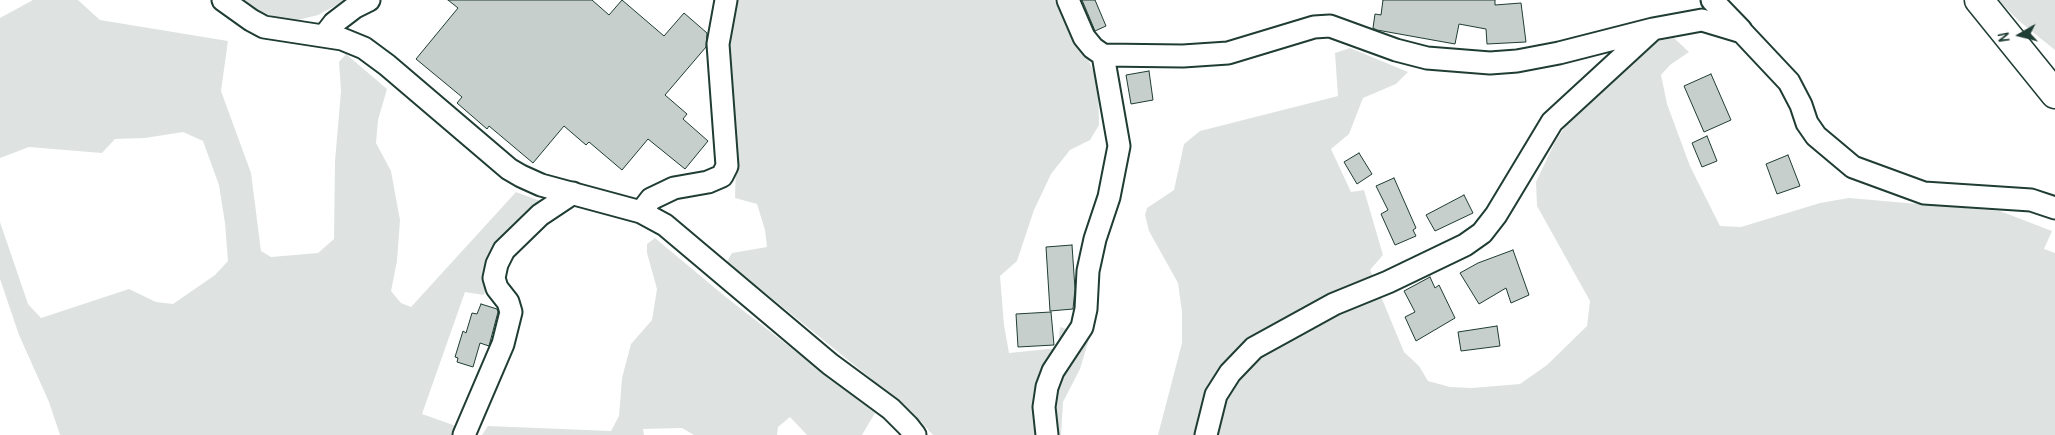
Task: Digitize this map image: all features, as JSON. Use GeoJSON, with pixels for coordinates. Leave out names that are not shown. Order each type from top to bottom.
{"type":"FeatureCollection","features":[{"type":"Feature","properties":{"kind":"highway"},"geometry":{"type":"LineString","coordinates":[[1979,0],[2055,94]]}},
{"type":"Feature","properties":{"kind":"street"},"geometry":{"type":"LineString","coordinates":[[223,0],[264,27],[342,39],[364,48],[387,65],[509,169],[541,185],[642,212],[665,225],[830,364],[891,409],[914,435]]}},
{"type":"Feature","properties":{"kind":"street"},"geometry":{"type":"LineString","coordinates":[[324,36],[334,23],[369,0]]}},
{"type":"Feature","properties":{"kind":"street"},"geometry":{"type":"LineString","coordinates":[[642,212],[651,199],[674,188],[708,182],[722,176],[727,166],[718,44],[726,0]]}},
{"type":"Feature","properties":{"kind":"street"},"geometry":{"type":"LineString","coordinates":[[1068,0],[1084,37],[1093,48],[1103,55],[1183,56],[1228,53],[1314,27],[1330,26],[1396,50],[1427,58],[1490,64],[1559,53],[1653,29],[1702,20],[1742,32]]}},
{"type":"Feature","properties":{"kind":"street"},"geometry":{"type":"LineString","coordinates":[[1712,0],[1789,82],[1802,105],[1806,123],[1816,136],[1853,167],[1924,194],[2031,200],[2055,208]]}},
{"type":"Feature","properties":{"kind":"street"},"geometry":{"type":"LineString","coordinates":[[1206,435],[1216,395],[1230,373],[1254,348],[1334,304],[1388,282],[1465,245],[1482,233],[1496,215],[1552,122],[1653,29]]}},
{"type":"Feature","properties":{"kind":"street"},"geometry":{"type":"LineString","coordinates":[[1047,435],[1044,407],[1047,388],[1053,371],[1082,327],[1086,309],[1088,271],[1095,239],[1109,197],[1119,146],[1103,55]]}},
{"type":"Feature","properties":{"kind":"street"},"geometry":{"type":"LineString","coordinates":[[464,435],[503,344],[511,312],[508,302],[497,288],[494,278],[497,264],[504,250],[540,215],[573,193]]}},
{"type":"Feature","properties":{"kind":"shaded area"},"geometry":{"type":"Polygon","coordinates":[[[33,0],[78,0],[100,20],[228,41],[221,91],[251,173],[261,251],[271,257],[318,253],[334,239],[335,161],[341,91],[339,62],[346,54],[387,89],[378,120],[376,143],[391,171],[400,220],[397,261],[391,291],[401,303],[411,307],[516,192],[543,202],[496,249],[484,295],[465,292],[422,414],[456,426],[453,435],[60,435],[49,402],[19,335],[0,279],[0,222],[28,304],[41,318],[129,289],[156,302],[173,304],[215,275],[228,261],[219,185],[203,141],[183,132],[145,138],[115,139],[102,153],[29,147],[0,158],[0,18],[33,0]]]}},
{"type":"Feature","properties":{"kind":"shaded area"},"geometry":{"type":"Polygon","coordinates":[[[243,0],[346,0],[318,15],[298,20],[280,19],[255,9],[243,0]]]}},
{"type":"Feature","properties":{"kind":"shaded area"},"geometry":{"type":"Polygon","coordinates":[[[733,0],[1054,0],[1066,24],[1086,54],[1098,83],[1099,125],[1090,140],[1070,150],[1051,174],[1034,210],[1017,261],[1000,276],[1004,325],[1009,353],[1058,348],[1060,327],[1090,336],[1080,369],[1063,402],[1061,435],[933,435],[911,411],[727,262],[732,253],[767,247],[765,230],[757,204],[735,198],[736,160],[728,65],[733,0]]]}},
{"type":"Feature","properties":{"kind":"shaded area"},"geometry":{"type":"Polygon","coordinates":[[[1998,0],[2055,0],[2055,50],[2019,21],[1998,0]]]}},
{"type":"Feature","properties":{"kind":"shaded area"},"geometry":{"type":"Polygon","coordinates":[[[1674,38],[1689,52],[1670,65],[1661,75],[1667,104],[1690,166],[1720,226],[1741,227],[1820,203],[1849,198],[2000,211],[2052,231],[2044,249],[2055,253],[2055,435],[1158,435],[1182,343],[1182,312],[1178,283],[1149,231],[1145,215],[1147,208],[1174,190],[1184,144],[1200,131],[1338,96],[1335,53],[1350,48],[1408,72],[1396,84],[1363,98],[1349,134],[1331,149],[1351,192],[1364,190],[1383,255],[1370,270],[1404,352],[1419,366],[1428,381],[1450,387],[1472,388],[1520,384],[1547,365],[1587,326],[1590,301],[1537,206],[1536,182],[1555,142],[1567,124],[1612,77],[1651,42],[1674,38]]]}},
{"type":"Feature","properties":{"kind":"shaded area"},"geometry":{"type":"Polygon","coordinates":[[[655,238],[727,298],[875,413],[862,435],[807,435],[790,417],[778,427],[777,435],[694,435],[682,428],[643,429],[644,435],[482,435],[488,426],[611,431],[619,416],[622,378],[631,344],[652,320],[657,289],[647,253],[647,244],[655,238]]]}},
{"type":"Feature","properties":{"kind":"building"},"geometry":{"type":"Polygon","coordinates":[[[448,0],[592,0],[609,15],[622,0],[664,36],[684,13],[707,33],[706,47],[665,95],[687,114],[683,119],[708,141],[685,169],[648,139],[622,170],[589,142],[586,145],[564,126],[533,163],[489,126],[487,129],[457,103],[462,97],[416,59],[458,8],[448,0]]]}},
{"type":"Feature","properties":{"kind":"building"},"geometry":{"type":"Polygon","coordinates":[[[1082,0],[1095,0],[1106,26],[1095,31],[1082,0]]]}},
{"type":"Feature","properties":{"kind":"building"},"geometry":{"type":"Polygon","coordinates":[[[1383,0],[1495,0],[1495,5],[1521,3],[1526,42],[1487,44],[1486,29],[1459,24],[1455,44],[1377,30],[1373,28],[1375,14],[1381,15],[1383,0]]]}},
{"type":"Feature","properties":{"kind":"building"},"geometry":{"type":"Polygon","coordinates":[[[1149,71],[1153,100],[1131,104],[1126,75],[1149,71]]]}},
{"type":"Feature","properties":{"kind":"building"},"geometry":{"type":"Polygon","coordinates":[[[1711,74],[1731,120],[1704,132],[1684,86],[1711,74]]]}},
{"type":"Feature","properties":{"kind":"building"},"geometry":{"type":"Polygon","coordinates":[[[1707,136],[1717,161],[1702,167],[1692,143],[1707,136]]]}},
{"type":"Feature","properties":{"kind":"building"},"geometry":{"type":"Polygon","coordinates":[[[1359,153],[1372,174],[1357,184],[1344,162],[1359,153]]]}},
{"type":"Feature","properties":{"kind":"building"},"geometry":{"type":"Polygon","coordinates":[[[1788,155],[1800,186],[1777,194],[1766,164],[1788,155]]]}},
{"type":"Feature","properties":{"kind":"building"},"geometry":{"type":"Polygon","coordinates":[[[1394,178],[1416,228],[1413,230],[1416,236],[1395,245],[1381,214],[1388,210],[1376,186],[1394,178]]]}},
{"type":"Feature","properties":{"kind":"building"},"geometry":{"type":"Polygon","coordinates":[[[1464,195],[1473,213],[1435,231],[1426,215],[1464,195]]]}},
{"type":"Feature","properties":{"kind":"building"},"geometry":{"type":"Polygon","coordinates":[[[1072,245],[1075,289],[1073,309],[1050,311],[1046,247],[1072,245]]]}},
{"type":"Feature","properties":{"kind":"building"},"geometry":{"type":"Polygon","coordinates":[[[1513,250],[1529,295],[1511,303],[1506,288],[1479,304],[1460,273],[1478,263],[1513,250]]]}},
{"type":"Feature","properties":{"kind":"building"},"geometry":{"type":"Polygon","coordinates":[[[1430,277],[1435,288],[1439,285],[1455,318],[1416,341],[1405,317],[1415,312],[1404,291],[1430,277]]]}},
{"type":"Feature","properties":{"kind":"building"},"geometry":{"type":"Polygon","coordinates":[[[481,304],[497,309],[498,312],[489,346],[480,343],[473,367],[457,362],[458,358],[455,357],[463,331],[466,333],[472,313],[477,314],[481,304]]]}},
{"type":"Feature","properties":{"kind":"building"},"geometry":{"type":"Polygon","coordinates":[[[1051,312],[1054,345],[1018,347],[1016,314],[1051,312]]]}},
{"type":"Feature","properties":{"kind":"building"},"geometry":{"type":"Polygon","coordinates":[[[1497,326],[1500,346],[1461,351],[1458,332],[1497,326]]]}}]}
